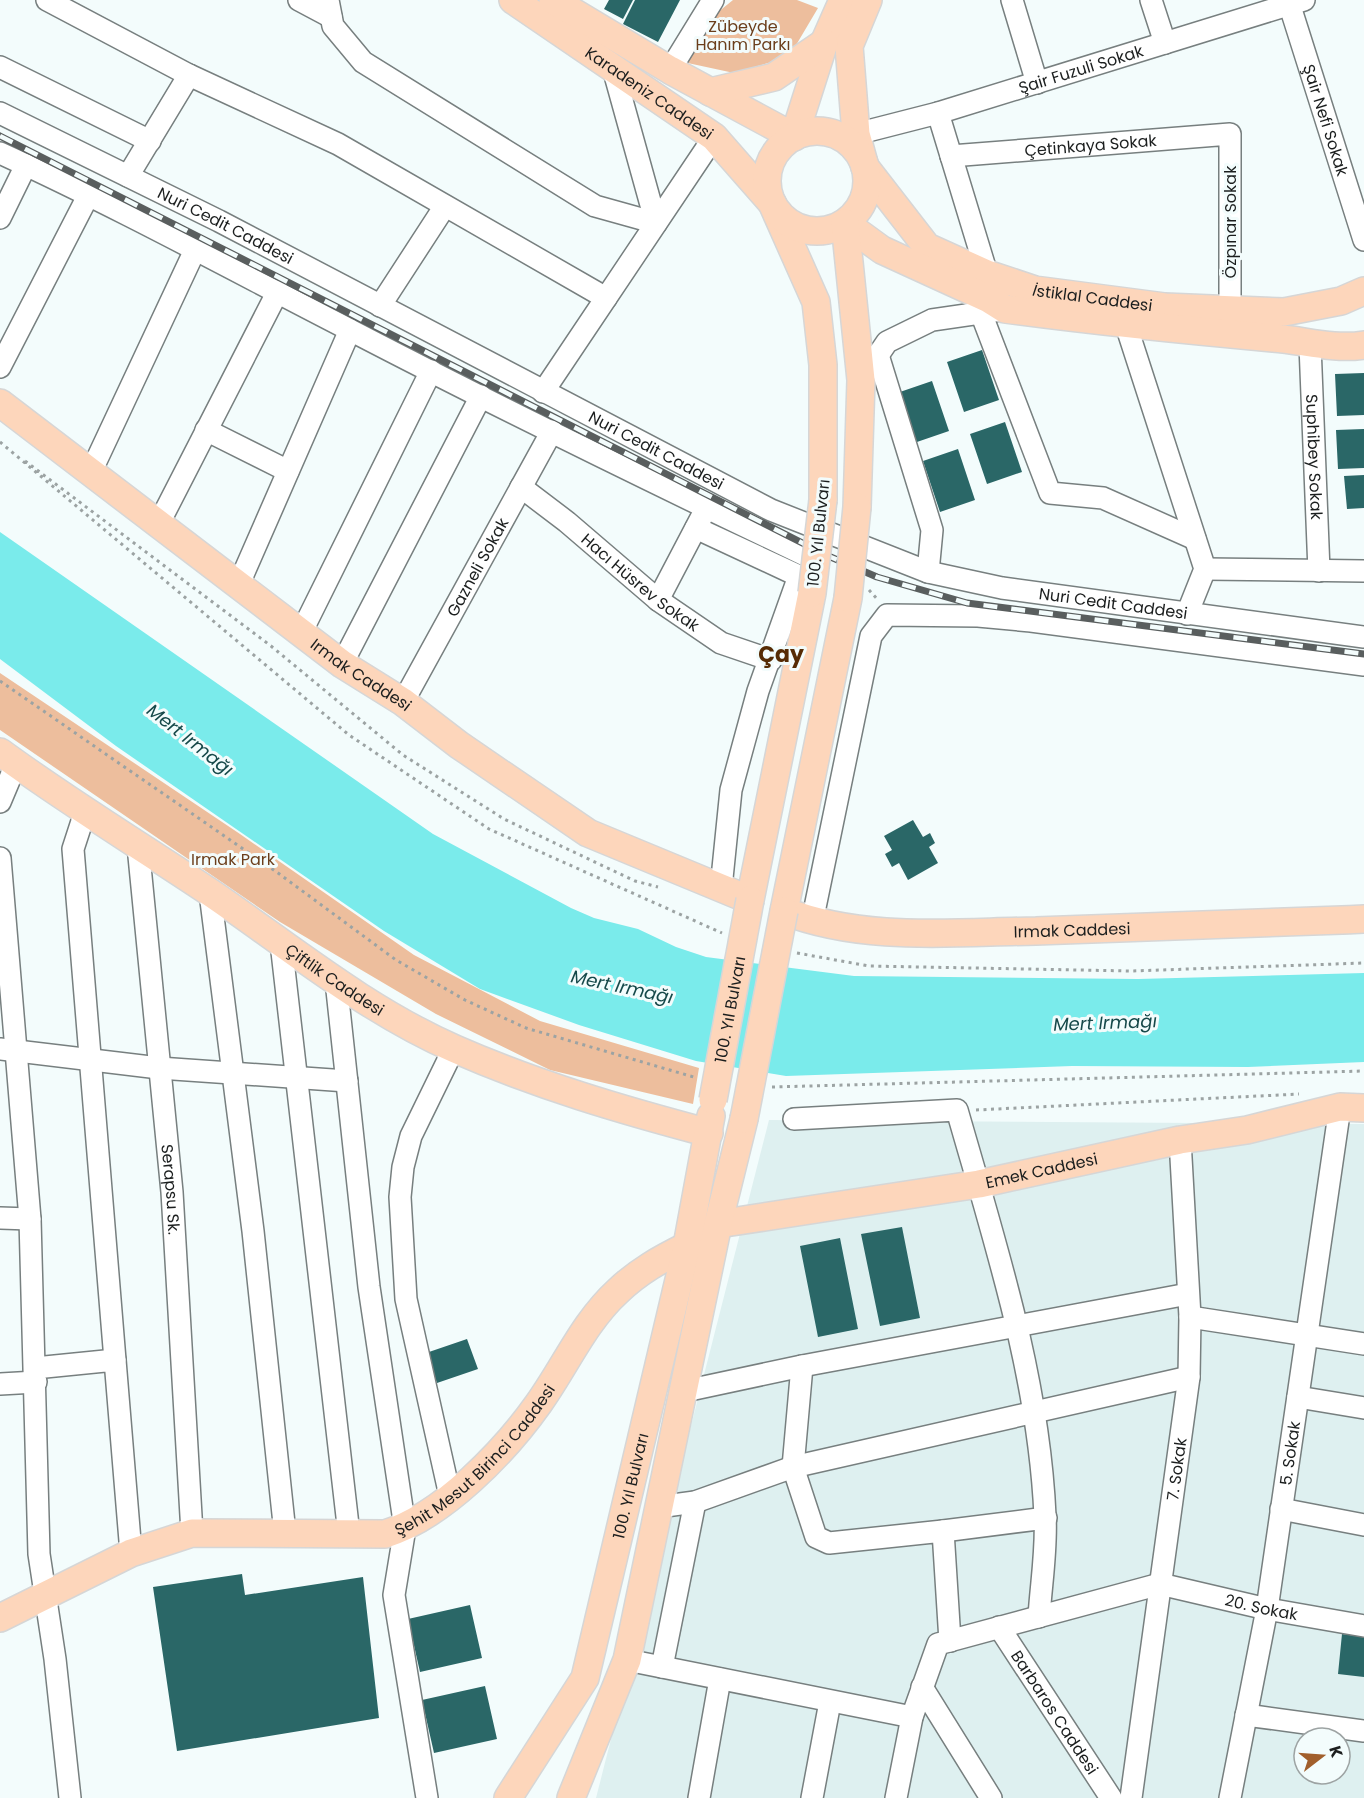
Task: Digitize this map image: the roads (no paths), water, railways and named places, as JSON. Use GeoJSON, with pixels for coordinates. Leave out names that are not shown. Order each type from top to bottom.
{"type":"FeatureCollection","features":[{"type":"Feature","properties":{"kind":"main road","name":"Karadeniz Caddesi"},"geometry":{"type":"LineString","coordinates":[[513,0],[714,137],[772,202]]}},
{"type":"Feature","properties":{"kind":"main road","name":"Karadeniz Caddesi"},"geometry":{"type":"LineString","coordinates":[[553,0],[670,70],[794,136]]}},
{"type":"Feature","properties":{"kind":"main road"},"geometry":{"type":"LineString","coordinates":[[794,136],[824,43],[843,0]]}},
{"type":"Feature","properties":{"kind":"main road"},"geometry":{"type":"LineString","coordinates":[[865,167],[854,148],[837,135],[823,131],[794,136],[773,158],[768,173],[768,188],[772,202],[782,216],[796,226],[821,230],[845,223],[856,212],[864,198],[867,183],[865,167],[856,134],[849,46],[868,0]]}},
{"type":"Feature","properties":{"kind":"main road"},"geometry":{"type":"LineString","coordinates":[[710,92],[774,77],[824,43]]}},
{"type":"Feature","properties":{"kind":"main road","name":"İstiklal Caddesi"},"geometry":{"type":"LineString","coordinates":[[865,167],[927,247],[987,274],[1035,290],[1165,307],[1284,312],[1341,301],[1364,291]]}},
{"type":"Feature","properties":{"kind":"main road","name":"100. Yıl Bulvarı"},"geometry":{"type":"LineString","coordinates":[[508,1798],[585,1678],[687,1246],[709,1133],[706,1089],[743,942],[812,593],[823,500],[823,365],[816,302],[772,202]]}},
{"type":"Feature","properties":{"kind":"main road","name":"İstiklal Caddesi"},"geometry":{"type":"LineString","coordinates":[[845,223],[882,250],[989,299],[993,311],[1278,338],[1310,345],[1363,345]]}},
{"type":"Feature","properties":{"kind":"main road","name":"100. Yıl Bulvarı"},"geometry":{"type":"LineString","coordinates":[[571,1798],[627,1660],[658,1507],[685,1391],[718,1224],[744,1119],[848,598],[857,507],[861,380],[845,223]]}},
{"type":"Feature","properties":{"kind":"main road","name":"Irmak Caddesi"},"geometry":{"type":"LineString","coordinates":[[0,403],[90,474],[342,664],[403,702],[459,745],[588,833],[750,900]]}},
{"type":"Feature","properties":{"kind":"main road","name":"Çiftlik Caddesi"},"geometry":{"type":"LineString","coordinates":[[8,758],[85,812],[210,893],[369,1004],[454,1048],[588,1099],[709,1133]]}},
{"type":"Feature","properties":{"kind":"main road","name":"Irmak Caddesi"},"geometry":{"type":"LineString","coordinates":[[784,911],[812,922],[887,934],[1364,919]]}},
{"type":"Feature","properties":{"kind":"main road","name":"Emek Caddesi"},"geometry":{"type":"LineString","coordinates":[[718,1224],[978,1184],[1180,1140],[1247,1130],[1352,1108]]}},
{"type":"Feature","properties":{"kind":"main road","name":"Şehit Mesut Birinci Caddesi"},"geometry":{"type":"LineString","coordinates":[[0,1618],[131,1553],[192,1533],[385,1534],[405,1528],[450,1496],[492,1459],[539,1403],[575,1342],[616,1292],[650,1264],[687,1246]]}},
{"type":"Feature","properties":{"kind":"street"},"geometry":{"type":"LineString","coordinates":[[47,0],[189,75],[338,144],[606,298]]}},
{"type":"Feature","properties":{"kind":"street"},"geometry":{"type":"LineString","coordinates":[[299,0],[329,8],[333,26],[363,62],[595,206],[656,223]]}},
{"type":"Feature","properties":{"kind":"street"},"geometry":{"type":"LineString","coordinates":[[670,70],[713,0]]}},
{"type":"Feature","properties":{"kind":"street"},"geometry":{"type":"LineString","coordinates":[[1012,0],[1037,83]]}},
{"type":"Feature","properties":{"kind":"street"},"geometry":{"type":"LineString","coordinates":[[1151,0],[1165,43]]}},
{"type":"Feature","properties":{"kind":"street","name":"Şair Fuzuli Sokak"},"geometry":{"type":"LineString","coordinates":[[856,134],[938,113],[1294,2]]}},
{"type":"Feature","properties":{"kind":"street","name":"Şair Nefi Sokak"},"geometry":{"type":"LineString","coordinates":[[1294,2],[1364,240]]}},
{"type":"Feature","properties":{"kind":"street"},"geometry":{"type":"LineString","coordinates":[[0,67],[150,141]]}},
{"type":"Feature","properties":{"kind":"street"},"geometry":{"type":"LineString","coordinates":[[613,68],[656,223]]}},
{"type":"Feature","properties":{"kind":"street"},"geometry":{"type":"LineString","coordinates":[[128,176],[189,75]]}},
{"type":"Feature","properties":{"kind":"street","name":"Nuri Cedit Caddesi"},"geometry":{"type":"LineString","coordinates":[[0,113],[128,176],[771,510],[928,572],[981,584],[1364,637]]}},
{"type":"Feature","properties":{"kind":"street"},"geometry":{"type":"LineString","coordinates":[[938,113],[987,274]]}},
{"type":"Feature","properties":{"kind":"street","name":"Çetinkaya Sokak"},"geometry":{"type":"LineString","coordinates":[[951,156],[1230,134]]}},
{"type":"Feature","properties":{"kind":"street","name":"Özpınar Sokak"},"geometry":{"type":"LineString","coordinates":[[1230,134],[1230,310]]}},
{"type":"Feature","properties":{"kind":"street"},"geometry":{"type":"LineString","coordinates":[[543,392],[714,137]]}},
{"type":"Feature","properties":{"kind":"street","name":"Nuri Cedit Caddesi"},"geometry":{"type":"LineString","coordinates":[[0,153],[552,431],[701,518],[807,556]]}},
{"type":"Feature","properties":{"kind":"street"},"geometry":{"type":"LineString","coordinates":[[0,218],[26,165]]}},
{"type":"Feature","properties":{"kind":"street"},"geometry":{"type":"LineString","coordinates":[[0,367],[88,196]]}},
{"type":"Feature","properties":{"kind":"street"},"geometry":{"type":"LineString","coordinates":[[380,306],[445,206]]}},
{"type":"Feature","properties":{"kind":"street"},"geometry":{"type":"LineString","coordinates":[[90,474],[195,250]]}},
{"type":"Feature","properties":{"kind":"street"},"geometry":{"type":"LineString","coordinates":[[158,525],[278,291]]}},
{"type":"Feature","properties":{"kind":"street"},"geometry":{"type":"LineString","coordinates":[[861,380],[887,342],[932,320],[993,311],[1050,493],[1103,498],[1196,539]]}},
{"type":"Feature","properties":{"kind":"street"},"geometry":{"type":"LineString","coordinates":[[1126,325],[1205,570],[1187,614]]}},
{"type":"Feature","properties":{"kind":"street"},"geometry":{"type":"LineString","coordinates":[[238,586],[350,330]]}},
{"type":"Feature","properties":{"kind":"street","name":"Suphibey Sokak"},"geometry":{"type":"LineString","coordinates":[[1310,345],[1319,571]]}},
{"type":"Feature","properties":{"kind":"street"},"geometry":{"type":"LineString","coordinates":[[878,355],[932,530],[928,572]]}},
{"type":"Feature","properties":{"kind":"street"},"geometry":{"type":"LineString","coordinates":[[301,633],[431,371]]}},
{"type":"Feature","properties":{"kind":"street"},"geometry":{"type":"LineString","coordinates":[[342,664],[481,396]]}},
{"type":"Feature","properties":{"kind":"street"},"geometry":{"type":"LineString","coordinates":[[206,430],[288,471]]}},
{"type":"Feature","properties":{"kind":"street","name":"Gazneli Sokak"},"geometry":{"type":"LineString","coordinates":[[403,702],[552,431]]}},
{"type":"Feature","properties":{"kind":"street","name":"Hacı Hüsrev Sokak"},"geometry":{"type":"LineString","coordinates":[[521,487],[567,522],[658,600],[721,643],[771,660]]}},
{"type":"Feature","properties":{"kind":"street"},"geometry":{"type":"LineString","coordinates":[[658,600],[701,518],[800,576],[758,691],[731,790],[721,888]]}},
{"type":"Feature","properties":{"kind":"street"},"geometry":{"type":"LineString","coordinates":[[1205,570],[1364,571]]}},
{"type":"Feature","properties":{"kind":"street","name":"Nuri Cedit Caddesi"},"geometry":{"type":"LineString","coordinates":[[812,922],[871,636],[887,615],[978,616],[1031,621],[1364,665]]}},
{"type":"Feature","properties":{"kind":"street"},"geometry":{"type":"LineString","coordinates":[[0,802],[8,758]]}},
{"type":"Feature","properties":{"kind":"street"},"geometry":{"type":"LineString","coordinates":[[85,812],[73,849],[131,1553]]}},
{"type":"Feature","properties":{"kind":"street","name":"Serapsu Sk."},"geometry":{"type":"LineString","coordinates":[[138,846],[172,1192],[192,1533]]}},
{"type":"Feature","properties":{"kind":"street"},"geometry":{"type":"LineString","coordinates":[[0,858],[8,1050],[30,1220],[39,1554],[70,1798]]}},
{"type":"Feature","properties":{"kind":"street"},"geometry":{"type":"LineString","coordinates":[[210,893],[254,1242],[285,1533]]}},
{"type":"Feature","properties":{"kind":"street"},"geometry":{"type":"LineString","coordinates":[[281,942],[349,1534]]}},
{"type":"Feature","properties":{"kind":"street"},"geometry":{"type":"LineString","coordinates":[[336,981],[369,1287],[405,1528],[394,1595],[427,1798]]}},
{"type":"Feature","properties":{"kind":"street"},"geometry":{"type":"LineString","coordinates":[[450,1496],[406,1299],[400,1197],[403,1167],[411,1136],[454,1048]]}},
{"type":"Feature","properties":{"kind":"street"},"geometry":{"type":"LineString","coordinates":[[8,1050],[159,1068],[346,1081]]}},
{"type":"Feature","properties":{"kind":"street","name":"5. Sokak"},"geometry":{"type":"LineString","coordinates":[[1230,1798],[1267,1609],[1306,1335],[1352,1108]]}},
{"type":"Feature","properties":{"kind":"street"},"geometry":{"type":"LineString","coordinates":[[794,1119],[957,1110],[1036,1410],[1046,1518],[1039,1617]]}},
{"type":"Feature","properties":{"kind":"street","name":"7. Sokak"},"geometry":{"type":"LineString","coordinates":[[1131,1798],[1189,1377],[1190,1317],[1180,1140]]}},
{"type":"Feature","properties":{"kind":"street"},"geometry":{"type":"LineString","coordinates":[[0,1218],[30,1220]]}},
{"type":"Feature","properties":{"kind":"street"},"geometry":{"type":"LineString","coordinates":[[685,1391],[802,1366],[1188,1294]]}},
{"type":"Feature","properties":{"kind":"street"},"geometry":{"type":"LineString","coordinates":[[1190,1317],[1364,1344]]}},
{"type":"Feature","properties":{"kind":"street"},"geometry":{"type":"LineString","coordinates":[[0,1384],[115,1360]]}},
{"type":"Feature","properties":{"kind":"street"},"geometry":{"type":"LineString","coordinates":[[802,1366],[793,1467],[816,1537],[829,1543],[1046,1518]]}},
{"type":"Feature","properties":{"kind":"street"},"geometry":{"type":"LineString","coordinates":[[658,1507],[695,1502],[793,1467],[1189,1377]]}},
{"type":"Feature","properties":{"kind":"street"},"geometry":{"type":"LineString","coordinates":[[1298,1397],[1364,1408]]}},
{"type":"Feature","properties":{"kind":"street"},"geometry":{"type":"LineString","coordinates":[[662,1667],[695,1502]]}},
{"type":"Feature","properties":{"kind":"street"},"geometry":{"type":"LineString","coordinates":[[1281,1509],[1364,1525]]}},
{"type":"Feature","properties":{"kind":"street"},"geometry":{"type":"LineString","coordinates":[[943,1531],[950,1641]]}},
{"type":"Feature","properties":{"kind":"street"},"geometry":{"type":"LineString","coordinates":[[896,1798],[912,1717],[938,1644],[1160,1584]]}},
{"type":"Feature","properties":{"kind":"street","name":"20. Sokak"},"geometry":{"type":"LineString","coordinates":[[1160,1584],[1267,1609],[1364,1626]]}},
{"type":"Feature","properties":{"kind":"street","name":"Barbaros Caddesi"},"geometry":{"type":"LineString","coordinates":[[999,1627],[1111,1798]]}},
{"type":"Feature","properties":{"kind":"street"},"geometry":{"type":"LineString","coordinates":[[627,1660],[912,1717]]}},
{"type":"Feature","properties":{"kind":"street"},"geometry":{"type":"LineString","coordinates":[[699,1798],[720,1680]]}},
{"type":"Feature","properties":{"kind":"street"},"geometry":{"type":"LineString","coordinates":[[922,1687],[991,1798]]}},
{"type":"Feature","properties":{"kind":"street"},"geometry":{"type":"LineString","coordinates":[[812,1798],[830,1702]]}},
{"type":"Feature","properties":{"kind":"street"},"geometry":{"type":"LineString","coordinates":[[1246,1715],[1364,1731]]}},
{"type":"Feature","properties":{"kind":"water","name":"Mert Irmağı"},"geometry":{"type":"Polygon","coordinates":[[[0,532],[433,834],[594,918],[638,929],[676,947],[706,957],[854,976],[1138,979],[1364,973],[1364,1062],[1248,1067],[1072,1066],[786,1076],[696,1061],[579,1025],[480,989],[384,931],[116,746],[0,659],[0,532]]]}},
{"type":"Feature","properties":{"kind":"railway"},"geometry":{"type":"LineString","coordinates":[[0,136],[826,555],[877,577],[967,603],[1364,654]]}},
{"type":"Feature","properties":{"kind":"district","name":"Çay"},"geometry":{"type":"Point","coordinates":[781,654]}},
{"type":"Feature","properties":{"kind":"park label","name":"Zübeyde Hanım Parkı"},"geometry":{"type":"Point","coordinates":[743,35]}},
{"type":"Feature","properties":{"kind":"park label","name":"Irmak Park"},"geometry":{"type":"Point","coordinates":[233,859]}}]}
